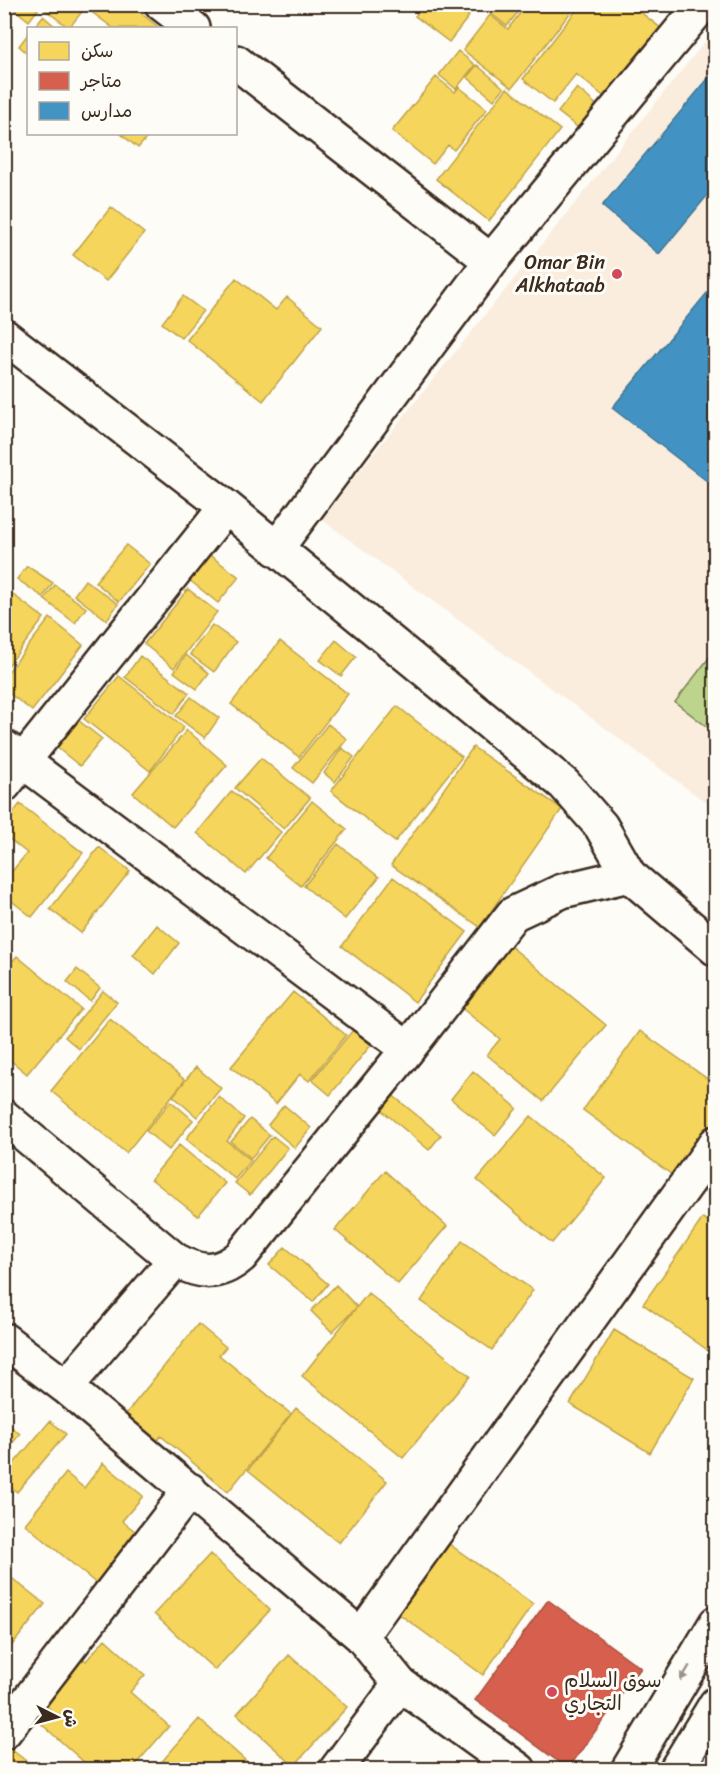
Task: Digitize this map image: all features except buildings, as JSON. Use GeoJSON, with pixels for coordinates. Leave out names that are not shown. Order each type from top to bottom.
{"type":"FeatureCollection","features":[{"type":"Feature","properties":{"kind":"street"},"geometry":{"type":"LineString","coordinates":[[162,4],[192,27]]}},
{"type":"Feature","properties":{"kind":"street"},"geometry":{"type":"LineString","coordinates":[[276,549],[491,261],[703,4]]}},
{"type":"Feature","properties":{"kind":"street"},"geometry":{"type":"LineString","coordinates":[[237,63],[491,261]]}},
{"type":"Feature","properties":{"kind":"street"},"geometry":{"type":"LineString","coordinates":[[4,336],[226,507],[564,784],[601,826],[629,875],[716,949]]}},
{"type":"Feature","properties":{"kind":"street"},"geometry":{"type":"LineString","coordinates":[[226,507],[10,764],[408,1049]]}},
{"type":"Feature","properties":{"kind":"street"},"geometry":{"type":"LineString","coordinates":[[4,1117],[175,1260],[191,1269],[207,1271],[228,1267],[241,1256],[408,1049],[513,914],[562,891],[629,875]]}},
{"type":"Feature","properties":{"kind":"street"},"geometry":{"type":"LineString","coordinates":[[361,1635],[716,1143]]}},
{"type":"Feature","properties":{"kind":"street"},"geometry":{"type":"LineString","coordinates":[[66,1387],[175,1260]]}},
{"type":"Feature","properties":{"kind":"street"},"geometry":{"type":"LineString","coordinates":[[4,1341],[66,1387],[361,1635],[400,1684],[519,1770]]}},
{"type":"Feature","properties":{"kind":"street"},"geometry":{"type":"LineString","coordinates":[[4,1732],[190,1490]]}},
{"type":"Feature","properties":{"kind":"street"},"geometry":{"type":"LineString","coordinates":[[628,1770],[716,1623]]}},
{"type":"Feature","properties":{"kind":"street"},"geometry":{"type":"LineString","coordinates":[[336,1770],[400,1684]]}},
{"type":"Feature","properties":{"kind":"street"},"geometry":{"type":"LineString","coordinates":[[676,1770],[716,1704]]}},
{"type":"Feature","properties":{"kind":"shaded area","name":"Omar Bin Alkhataab"},"geometry":{"type":"Polygon","coordinates":[[[715,29],[715,809],[321,519],[715,29]]]}},
{"type":"Feature","properties":{"kind":"green space"},"geometry":{"type":"Polygon","coordinates":[[[715,650],[715,733],[675,702],[715,650]]]}},
{"type":"Feature","properties":{"kind":"place","name":"Omar Bin Alkhataab"},"geometry":{"type":"Point","coordinates":[617,274]}},
{"type":"Feature","properties":{"kind":"place","name":"سوق السلام التجاري"},"geometry":{"type":"Point","coordinates":[552,1692]}}]}
